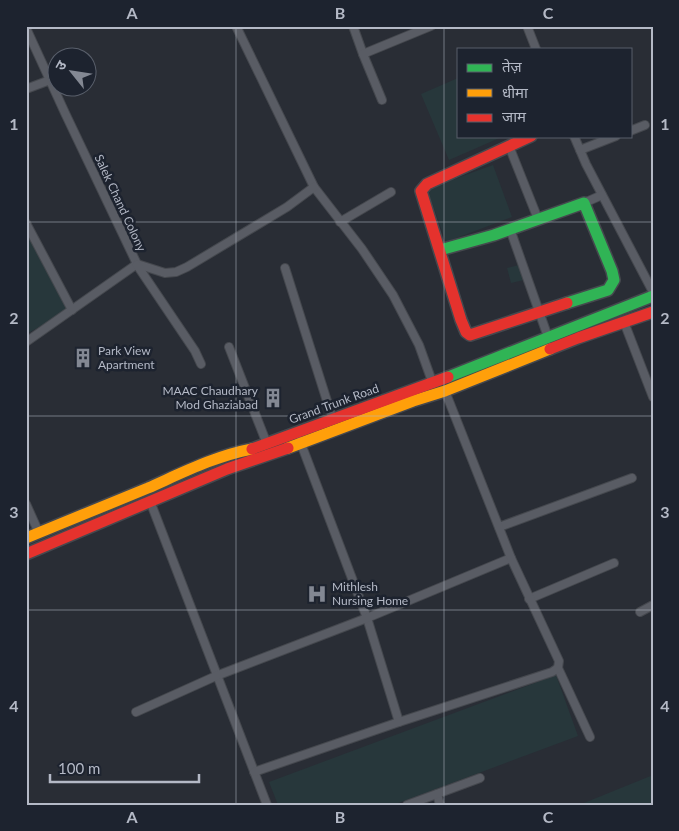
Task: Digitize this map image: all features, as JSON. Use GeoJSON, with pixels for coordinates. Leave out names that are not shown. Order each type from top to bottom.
{"type":"FeatureCollection","features":[{"type":"Feature","properties":{"kind":"main road"},"geometry":{"type":"LineString","coordinates":[[440,250],[538,220],[584,203],[612,271],[614,280],[608,290],[470,335],[466,332],[421,191],[427,184],[527,138]]}},
{"type":"Feature","properties":{"kind":"main road","name":"Grand Trunk Road"},"geometry":{"type":"LineString","coordinates":[[26,554],[299,438],[333,420],[653,296]]}},
{"type":"Feature","properties":{"kind":"main road","name":"Grand Trunk Road"},"geometry":{"type":"LineString","coordinates":[[26,538],[232,453],[299,438],[440,392],[578,338],[653,312]]}},
{"type":"Feature","properties":{"kind":"street"},"geometry":{"type":"LineString","coordinates":[[236,26],[314,188],[362,249],[393,295],[419,345],[432,382],[440,392],[529,599],[559,661],[558,668],[590,737]]}},
{"type":"Feature","properties":{"kind":"street"},"geometry":{"type":"LineString","coordinates":[[353,26],[382,100]]}},
{"type":"Feature","properties":{"kind":"street"},"geometry":{"type":"LineString","coordinates":[[363,54],[431,26]]}},
{"type":"Feature","properties":{"kind":"street"},"geometry":{"type":"LineString","coordinates":[[527,26],[536,48]]}},
{"type":"Feature","properties":{"kind":"street","name":"Salek Chand Colony"},"geometry":{"type":"LineString","coordinates":[[27,32],[48,76]]}},
{"type":"Feature","properties":{"kind":"street"},"geometry":{"type":"LineString","coordinates":[[26,89],[48,81]]}},
{"type":"Feature","properties":{"kind":"street","name":"Salek Chand Colony"},"geometry":{"type":"LineString","coordinates":[[26,342],[137,264],[59,98]]}},
{"type":"Feature","properties":{"kind":"street"},"geometry":{"type":"LineString","coordinates":[[632,130],[645,125]]}},
{"type":"Feature","properties":{"kind":"street"},"geometry":{"type":"LineString","coordinates":[[575,138],[602,195],[653,292]]}},
{"type":"Feature","properties":{"kind":"street"},"geometry":{"type":"LineString","coordinates":[[580,150],[611,138]]}},
{"type":"Feature","properties":{"kind":"street"},"geometry":{"type":"LineString","coordinates":[[509,146],[538,220]]}},
{"type":"Feature","properties":{"kind":"street"},"geometry":{"type":"LineString","coordinates":[[137,264],[165,273],[176,272],[287,207],[314,188]]}},
{"type":"Feature","properties":{"kind":"street"},"geometry":{"type":"LineString","coordinates":[[340,222],[391,192]]}},
{"type":"Feature","properties":{"kind":"street"},"geometry":{"type":"LineString","coordinates":[[584,203],[602,195]]}},
{"type":"Feature","properties":{"kind":"street"},"geometry":{"type":"LineString","coordinates":[[26,223],[72,310]]}},
{"type":"Feature","properties":{"kind":"street"},"geometry":{"type":"LineString","coordinates":[[510,229],[548,337]]}},
{"type":"Feature","properties":{"kind":"street"},"geometry":{"type":"LineString","coordinates":[[137,264],[195,351],[201,364]]}},
{"type":"Feature","properties":{"kind":"street"},"geometry":{"type":"LineString","coordinates":[[285,268],[333,420]]}},
{"type":"Feature","properties":{"kind":"street"},"geometry":{"type":"LineString","coordinates":[[624,322],[653,397]]}},
{"type":"Feature","properties":{"kind":"street"},"geometry":{"type":"LineString","coordinates":[[229,347],[267,444]]}},
{"type":"Feature","properties":{"kind":"street"},"geometry":{"type":"LineString","coordinates":[[299,438],[367,618],[399,722]]}},
{"type":"Feature","properties":{"kind":"street"},"geometry":{"type":"LineString","coordinates":[[499,527],[632,478]]}},
{"type":"Feature","properties":{"kind":"street"},"geometry":{"type":"LineString","coordinates":[[150,487],[150,502],[267,805]]}},
{"type":"Feature","properties":{"kind":"street"},"geometry":{"type":"LineString","coordinates":[[26,504],[39,533]]}},
{"type":"Feature","properties":{"kind":"street"},"geometry":{"type":"LineString","coordinates":[[136,712],[216,676],[367,618],[511,558]]}},
{"type":"Feature","properties":{"kind":"street"},"geometry":{"type":"LineString","coordinates":[[529,599],[614,563]]}},
{"type":"Feature","properties":{"kind":"street"},"geometry":{"type":"LineString","coordinates":[[640,612],[653,605]]}},
{"type":"Feature","properties":{"kind":"street"},"geometry":{"type":"LineString","coordinates":[[254,772],[552,672],[558,668]]}},
{"type":"Feature","properties":{"kind":"street"},"geometry":{"type":"LineString","coordinates":[[407,805],[480,778]]}},
{"type":"Feature","properties":{"kind":"street"},"geometry":{"type":"LineString","coordinates":[[436,794],[440,805]]}},
{"type":"Feature","properties":{"kind":"shaded area"},"geometry":{"type":"Polygon","coordinates":[[[457,78],[457,138],[499,138],[449,160],[421,94],[457,78]]]}},
{"type":"Feature","properties":{"kind":"shaded area"},"geometry":{"type":"Polygon","coordinates":[[[493,165],[512,217],[446,242],[427,189],[493,165]]]}},
{"type":"Feature","properties":{"kind":"shaded area"},"geometry":{"type":"Polygon","coordinates":[[[26,217],[72,310],[26,334],[26,217]]]}},
{"type":"Feature","properties":{"kind":"shaded area"},"geometry":{"type":"Polygon","coordinates":[[[519,265],[524,280],[511,283],[507,268],[519,265]]]}},
{"type":"Feature","properties":{"kind":"shaded area"},"geometry":{"type":"Polygon","coordinates":[[[556,675],[578,736],[393,805],[278,805],[269,782],[556,675]]]}},
{"type":"Feature","properties":{"kind":"shaded area"},"geometry":{"type":"Polygon","coordinates":[[[653,775],[653,805],[579,805],[653,775]]]}},
{"type":"Feature","properties":{"kind":"traffic: fast"},"geometry":{"type":"LineString","coordinates":[[440,250],[494,235],[584,203],[614,280],[608,290],[567,303]]}},
{"type":"Feature","properties":{"kind":"traffic: fast"},"geometry":{"type":"LineString","coordinates":[[448,377],[653,296]]}},
{"type":"Feature","properties":{"kind":"traffic: slow"},"geometry":{"type":"LineString","coordinates":[[288,448],[413,401],[445,391],[550,349]]}},
{"type":"Feature","properties":{"kind":"traffic: slow"},"geometry":{"type":"LineString","coordinates":[[26,538],[199,466],[225,456],[252,449]]}},
{"type":"Feature","properties":{"kind":"traffic: jam"},"geometry":{"type":"LineString","coordinates":[[527,138],[427,184],[421,191],[466,332],[470,335],[567,303]]}},
{"type":"Feature","properties":{"kind":"traffic: jam"},"geometry":{"type":"LineString","coordinates":[[550,349],[653,312]]}},
{"type":"Feature","properties":{"kind":"traffic: jam"},"geometry":{"type":"LineString","coordinates":[[252,449],[448,377]]}},
{"type":"Feature","properties":{"kind":"traffic: jam"},"geometry":{"type":"LineString","coordinates":[[26,554],[227,469],[288,448]]}},
{"type":"Feature","properties":{"kind":"place","name":"Park View Apartment"},"geometry":{"type":"Point","coordinates":[83,358]}},
{"type":"Feature","properties":{"kind":"place","name":"MAAC Chaudhary Mod Ghaziabad"},"geometry":{"type":"Point","coordinates":[273,398]}},
{"type":"Feature","properties":{"kind":"place","name":"Mithlesh Nursing Home"},"geometry":{"type":"Point","coordinates":[317,594]}}]}
